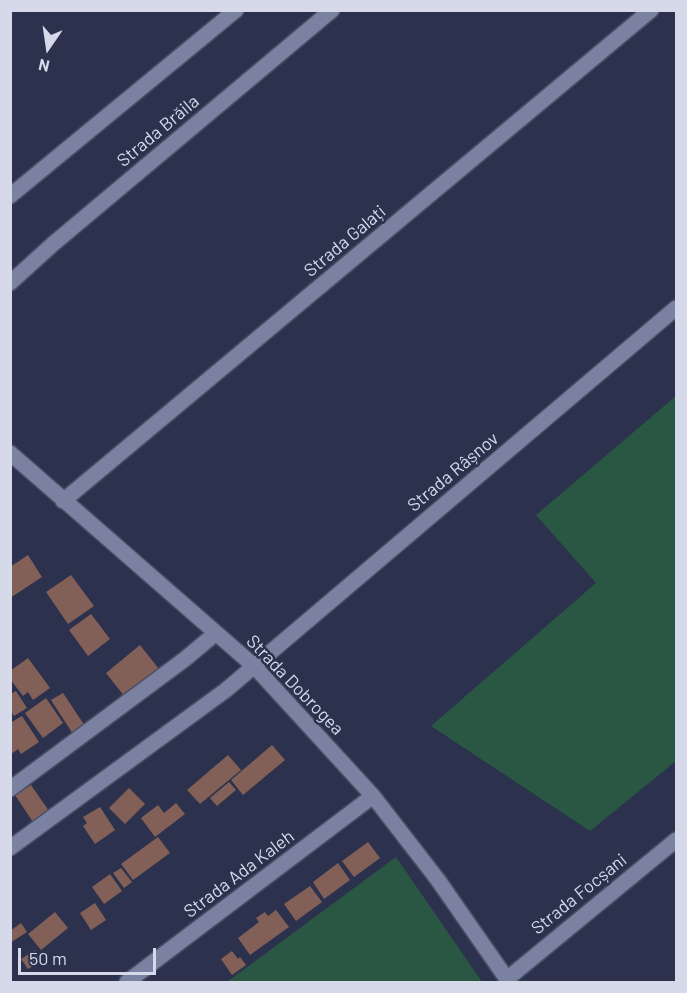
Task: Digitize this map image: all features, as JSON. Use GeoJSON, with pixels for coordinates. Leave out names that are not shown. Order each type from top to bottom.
{"type":"FeatureCollection","features":[{"type":"Feature","properties":{"kind":"street"},"geometry":{"type":"LineString","coordinates":[[10,196],[236,10]]}},
{"type":"Feature","properties":{"kind":"street","name":"Strada Brăila"},"geometry":{"type":"LineString","coordinates":[[10,283],[53,243],[332,10]]}},
{"type":"Feature","properties":{"kind":"street","name":"Strada Galați"},"geometry":{"type":"LineString","coordinates":[[63,501],[651,10]]}},
{"type":"Feature","properties":{"kind":"street","name":"Strada Râșnov"},"geometry":{"type":"LineString","coordinates":[[10,848],[226,690],[676,308]]}},
{"type":"Feature","properties":{"kind":"street","name":"Strada Dobrogea"},"geometry":{"type":"LineString","coordinates":[[10,453],[255,666],[374,796],[438,880],[508,981]]}},
{"type":"Feature","properties":{"kind":"street"},"geometry":{"type":"LineString","coordinates":[[10,789],[185,660],[216,633]]}},
{"type":"Feature","properties":{"kind":"street","name":"Strada Ada Kaleh"},"geometry":{"type":"LineString","coordinates":[[128,982],[374,796]]}},
{"type":"Feature","properties":{"kind":"street","name":"Strada Focșani"},"geometry":{"type":"LineString","coordinates":[[508,981],[676,840]]}},
{"type":"Feature","properties":{"kind":"green space"},"geometry":{"type":"Polygon","coordinates":[[[676,396],[676,761],[590,831],[431,726],[596,583],[536,515],[676,396]]]}},
{"type":"Feature","properties":{"kind":"green space"},"geometry":{"type":"Polygon","coordinates":[[[396,857],[482,982],[227,982],[396,857]]]}},
{"type":"Feature","properties":{"kind":"building"},"geometry":{"type":"Polygon","coordinates":[[[28,555],[42,577],[10,598],[10,567],[28,555]]]}},
{"type":"Feature","properties":{"kind":"building"},"geometry":{"type":"Polygon","coordinates":[[[71,575],[94,606],[68,624],[46,592],[71,575]]]}},
{"type":"Feature","properties":{"kind":"building"},"geometry":{"type":"Polygon","coordinates":[[[91,614],[110,639],[88,656],[69,630],[91,614]]]}},
{"type":"Feature","properties":{"kind":"building"},"geometry":{"type":"Polygon","coordinates":[[[140,645],[159,669],[125,697],[106,673],[140,645]]]}},
{"type":"Feature","properties":{"kind":"building"},"geometry":{"type":"Polygon","coordinates":[[[28,658],[50,688],[33,700],[28,692],[23,696],[10,679],[10,671],[28,658]]]}},
{"type":"Feature","properties":{"kind":"building"},"geometry":{"type":"Polygon","coordinates":[[[16,691],[27,708],[14,716],[10,710],[10,694],[16,691]]]}},
{"type":"Feature","properties":{"kind":"building"},"geometry":{"type":"Polygon","coordinates":[[[63,693],[85,726],[73,734],[51,700],[63,693]]]}},
{"type":"Feature","properties":{"kind":"building"},"geometry":{"type":"Polygon","coordinates":[[[46,698],[63,723],[43,738],[25,713],[46,698]]]}},
{"type":"Feature","properties":{"kind":"building"},"geometry":{"type":"Polygon","coordinates":[[[22,716],[39,742],[21,754],[18,749],[13,753],[10,749],[10,723],[22,716]]]}},
{"type":"Feature","properties":{"kind":"building"},"geometry":{"type":"Polygon","coordinates":[[[272,745],[285,760],[243,795],[231,780],[272,745]]]}},
{"type":"Feature","properties":{"kind":"building"},"geometry":{"type":"Polygon","coordinates":[[[228,755],[241,770],[200,804],[187,790],[228,755]]]}},
{"type":"Feature","properties":{"kind":"building"},"geometry":{"type":"Polygon","coordinates":[[[229,782],[236,790],[217,806],[210,798],[229,782]]]}},
{"type":"Feature","properties":{"kind":"building"},"geometry":{"type":"Polygon","coordinates":[[[31,785],[49,811],[33,822],[15,795],[31,785]]]}},
{"type":"Feature","properties":{"kind":"building"},"geometry":{"type":"Polygon","coordinates":[[[129,788],[145,804],[125,824],[109,808],[129,788]]]}},
{"type":"Feature","properties":{"kind":"building"},"geometry":{"type":"Polygon","coordinates":[[[176,803],[185,814],[155,837],[141,818],[158,805],[164,813],[176,803]]]}},
{"type":"Feature","properties":{"kind":"building"},"geometry":{"type":"Polygon","coordinates":[[[100,807],[115,830],[95,844],[83,826],[87,823],[83,817],[100,807]]]}},
{"type":"Feature","properties":{"kind":"building"},"geometry":{"type":"Polygon","coordinates":[[[158,837],[170,853],[133,880],[121,864],[158,837]]]}},
{"type":"Feature","properties":{"kind":"building"},"geometry":{"type":"Polygon","coordinates":[[[368,842],[380,858],[354,877],[342,861],[368,842]]]}},
{"type":"Feature","properties":{"kind":"building"},"geometry":{"type":"Polygon","coordinates":[[[338,863],[350,880],[324,899],[313,882],[338,863]]]}},
{"type":"Feature","properties":{"kind":"building"},"geometry":{"type":"Polygon","coordinates":[[[121,868],[132,882],[124,888],[113,873],[121,868]]]}},
{"type":"Feature","properties":{"kind":"building"},"geometry":{"type":"Polygon","coordinates":[[[110,874],[122,891],[104,904],[92,887],[110,874]]]}},
{"type":"Feature","properties":{"kind":"building"},"geometry":{"type":"Polygon","coordinates":[[[310,886],[322,902],[296,921],[284,904],[310,886]]]}},
{"type":"Feature","properties":{"kind":"building"},"geometry":{"type":"Polygon","coordinates":[[[95,903],[106,920],[91,930],[80,913],[95,903]]]}},
{"type":"Feature","properties":{"kind":"building"},"geometry":{"type":"Polygon","coordinates":[[[276,910],[289,927],[250,955],[238,938],[259,922],[256,918],[265,912],[268,916],[276,910]]]}},
{"type":"Feature","properties":{"kind":"building"},"geometry":{"type":"Polygon","coordinates":[[[55,912],[68,928],[41,950],[28,934],[55,912]]]}},
{"type":"Feature","properties":{"kind":"building"},"geometry":{"type":"Polygon","coordinates":[[[21,923],[27,932],[10,943],[10,931],[21,923]]]}},
{"type":"Feature","properties":{"kind":"building"},"geometry":{"type":"Polygon","coordinates":[[[35,950],[42,960],[28,969],[21,959],[35,950]]]}},
{"type":"Feature","properties":{"kind":"building"},"geometry":{"type":"Polygon","coordinates":[[[232,951],[246,965],[232,975],[221,959],[232,951]]]}}]}
